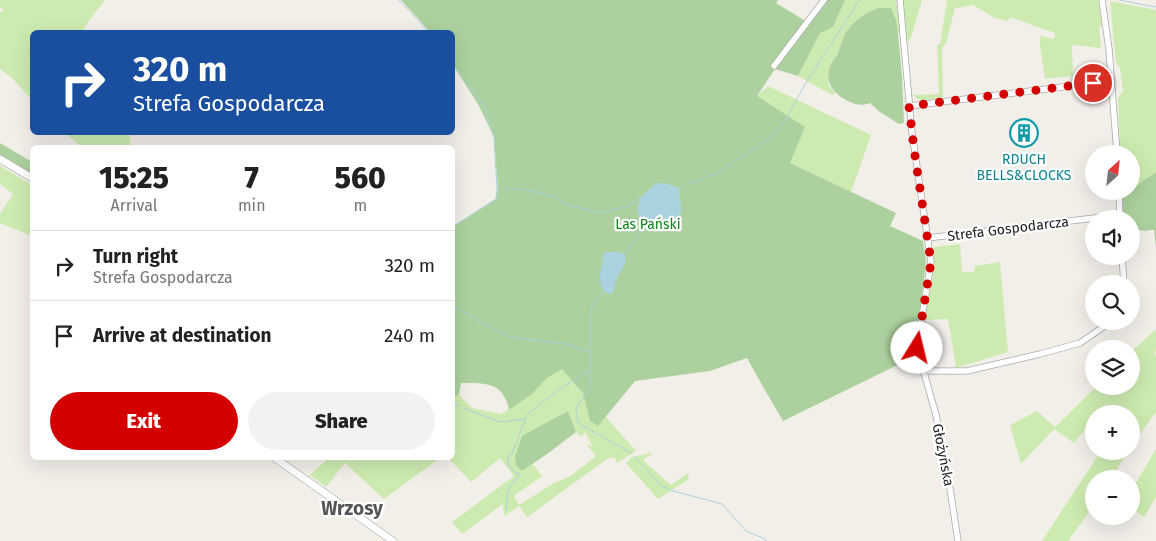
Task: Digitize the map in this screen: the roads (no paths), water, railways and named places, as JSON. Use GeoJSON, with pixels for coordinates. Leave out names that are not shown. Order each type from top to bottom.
{"type":"FeatureCollection","features":[{"type":"Feature","properties":{"kind":"street"},"geometry":{"type":"LineString","coordinates":[[774,66],[824,0]]}},
{"type":"Feature","properties":{"kind":"street","name":"Głożyńska"},"geometry":{"type":"LineString","coordinates":[[900,0],[914,149],[931,262],[917,348],[936,415],[958,541]]}},
{"type":"Feature","properties":{"kind":"street"},"geometry":{"type":"LineString","coordinates":[[1102,0],[1110,49],[1116,145]]}},
{"type":"Feature","properties":{"kind":"street"},"geometry":{"type":"LineString","coordinates":[[909,106],[1111,80]]}},
{"type":"Feature","properties":{"kind":"street"},"geometry":{"type":"LineString","coordinates":[[0,160],[30,177]]}},
{"type":"Feature","properties":{"kind":"street","name":"Strefa Gospodarcza"},"geometry":{"type":"LineString","coordinates":[[927,238],[1085,221]]}},
{"type":"Feature","properties":{"kind":"street"},"geometry":{"type":"LineString","coordinates":[[922,368],[967,371],[1080,343],[1099,330]]}},
{"type":"Feature","properties":{"kind":"street"},"geometry":{"type":"LineString","coordinates":[[278,460],[393,541]]}},
{"type":"Feature","properties":{"kind":"water"},"geometry":{"type":"Polygon","coordinates":[[[656,183],[668,184],[679,188],[681,212],[676,220],[671,223],[643,229],[637,209],[641,197],[656,183]]]}},
{"type":"Feature","properties":{"kind":"water"},"geometry":{"type":"Polygon","coordinates":[[[606,252],[619,252],[625,255],[626,259],[613,292],[610,294],[602,288],[600,283],[603,255],[606,252]]]}},
{"type":"Feature","properties":{"kind":"waterway"},"geometry":{"type":"LineString","coordinates":[[399,0],[427,30]]}},
{"type":"Feature","properties":{"kind":"waterway"},"geometry":{"type":"LineString","coordinates":[[687,185],[717,173],[769,139],[783,124],[807,81],[860,0]]}},
{"type":"Feature","properties":{"kind":"waterway"},"geometry":{"type":"LineString","coordinates":[[1119,0],[1156,7]]}},
{"type":"Feature","properties":{"kind":"waterway"},"geometry":{"type":"LineString","coordinates":[[455,66],[483,105],[494,137],[497,189],[496,199],[455,225]]}},
{"type":"Feature","properties":{"kind":"waterway"},"geometry":{"type":"LineString","coordinates":[[506,189],[521,189],[541,193],[554,197],[567,205],[601,213],[631,205],[641,197]]}},
{"type":"Feature","properties":{"kind":"waterway"},"geometry":{"type":"LineString","coordinates":[[625,255],[643,229]]}},
{"type":"Feature","properties":{"kind":"waterway"},"geometry":{"type":"LineString","coordinates":[[605,291],[598,296],[592,306],[590,320],[590,388],[576,408],[578,423],[631,453]]}},
{"type":"Feature","properties":{"kind":"waterway"},"geometry":{"type":"LineString","coordinates":[[455,308],[509,337],[566,344],[589,352]]}},
{"type":"Feature","properties":{"kind":"waterway"},"geometry":{"type":"LineString","coordinates":[[506,510],[509,488],[519,476],[519,473],[516,474],[509,466],[507,457],[512,454],[527,415],[558,390],[589,371]]}},
{"type":"Feature","properties":{"kind":"waterway"},"geometry":{"type":"LineString","coordinates":[[455,405],[460,405]]}},
{"type":"Feature","properties":{"kind":"waterway"},"geometry":{"type":"LineString","coordinates":[[464,408],[500,422],[525,419]]}},
{"type":"Feature","properties":{"kind":"waterway"},"geometry":{"type":"LineString","coordinates":[[634,456],[661,485],[670,490],[722,504],[746,531],[767,541]]}},
{"type":"Feature","properties":{"kind":"place","name":"RDUCH BELLS&CLOCKS"},"geometry":{"type":"Point","coordinates":[1024,133]}},
{"type":"Feature","properties":{"kind":"district","name":"Wrzosy"},"geometry":{"type":"Point","coordinates":[352,508]}},
{"type":"Feature","properties":{"kind":"park label","name":"Las Pański"},"geometry":{"type":"Point","coordinates":[648,224]}}]}
